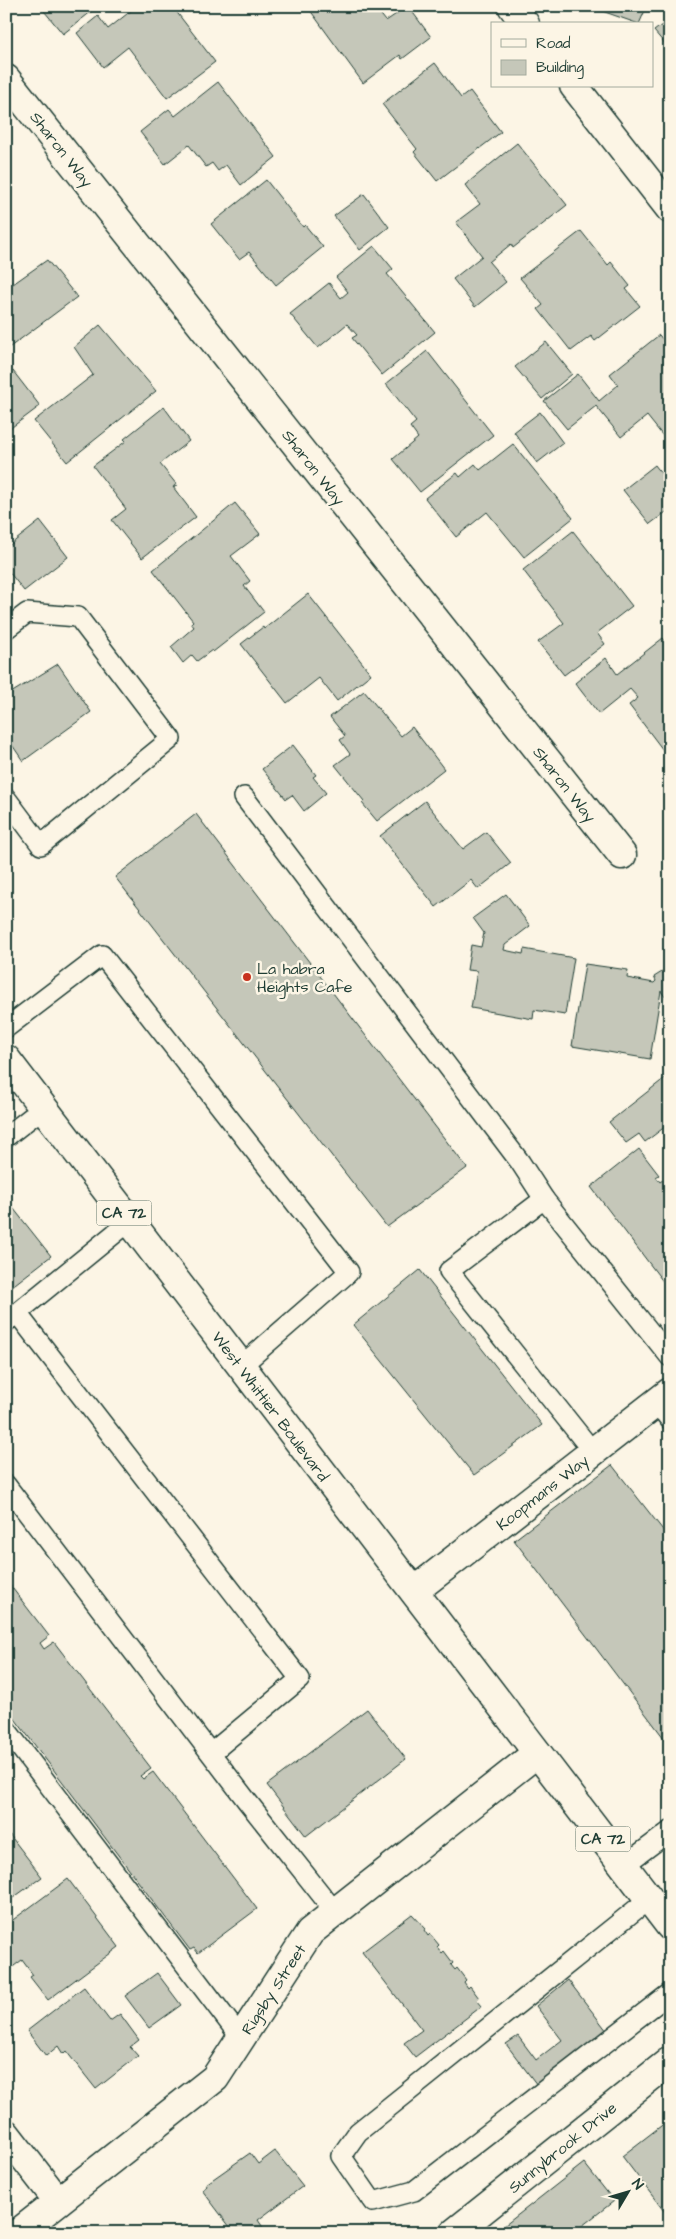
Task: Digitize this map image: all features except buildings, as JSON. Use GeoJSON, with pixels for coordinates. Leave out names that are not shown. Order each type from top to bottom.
{"type":"FeatureCollection","features":[{"type":"Feature","properties":{"kind":"street"},"geometry":{"type":"LineString","coordinates":[[512,6],[524,22]]}},
{"type":"Feature","properties":{"kind":"street","name":"Sharon Way"},"geometry":{"type":"LineString","coordinates":[[6,78],[622,855]]}},
{"type":"Feature","properties":{"kind":"street"},"geometry":{"type":"LineString","coordinates":[[576,88],[670,210]]}},
{"type":"Feature","properties":{"kind":"street","name":"West Whittier Boulevard"},"geometry":{"type":"LineString","coordinates":[[6,1059],[537,1753]]}},
{"type":"Feature","properties":{"kind":"street","name":"Koopmans Way"},"geometry":{"type":"LineString","coordinates":[[414,1591],[593,1452],[665,1405]]}},
{"type":"Feature","properties":{"kind":"street","name":"CA 72"},"geometry":{"type":"LineString","coordinates":[[537,1753],[670,1926]]}},
{"type":"Feature","properties":{"kind":"street","name":"Rigsby Street"},"geometry":{"type":"LineString","coordinates":[[18,2233],[216,2078],[310,1932],[537,1753]]}},
{"type":"Feature","properties":{"kind":"street","name":"Sunnybrook Drive"},"geometry":{"type":"LineString","coordinates":[[454,2233],[670,2061]]}},
{"type":"Feature","properties":{"kind":"street"},"geometry":{"type":"LineString","coordinates":[[6,2134],[58,2202]]}},
{"type":"Feature","properties":{"kind":"lane"},"geometry":{"type":"LineString","coordinates":[[6,629],[27,613],[78,617],[171,739],[41,845],[6,798]]}},
{"type":"Feature","properties":{"kind":"lane"},"geometry":{"type":"LineString","coordinates":[[244,797],[520,1162],[544,1199],[670,1357]]}},
{"type":"Feature","properties":{"kind":"lane"},"geometry":{"type":"LineString","coordinates":[[6,1028],[102,955],[349,1272],[241,1366]]}},
{"type":"Feature","properties":{"kind":"lane"},"geometry":{"type":"LineString","coordinates":[[6,1137],[43,1108]]}},
{"type":"Feature","properties":{"kind":"lane"},"geometry":{"type":"LineString","coordinates":[[544,1199],[449,1270],[593,1452]]}},
{"type":"Feature","properties":{"kind":"lane"},"geometry":{"type":"LineString","coordinates":[[130,1221],[12,1318],[300,1679],[210,1753]]}},
{"type":"Feature","properties":{"kind":"lane"},"geometry":{"type":"LineString","coordinates":[[6,1485],[210,1753],[335,1912]]}},
{"type":"Feature","properties":{"kind":"lane"},"geometry":{"type":"LineString","coordinates":[[6,1729],[241,2038]]}},
{"type":"Feature","properties":{"kind":"lane"},"geometry":{"type":"LineString","coordinates":[[623,1866],[670,1830]]}},
{"type":"Feature","properties":{"kind":"lane"},"geometry":{"type":"LineString","coordinates":[[649,1899],[358,2132],[341,2156],[373,2202],[414,2191],[670,1993]]}},
{"type":"Feature","properties":{"kind":"place","name":"La habra Heights Cafe"},"geometry":{"type":"Point","coordinates":[247,977]}}]}
